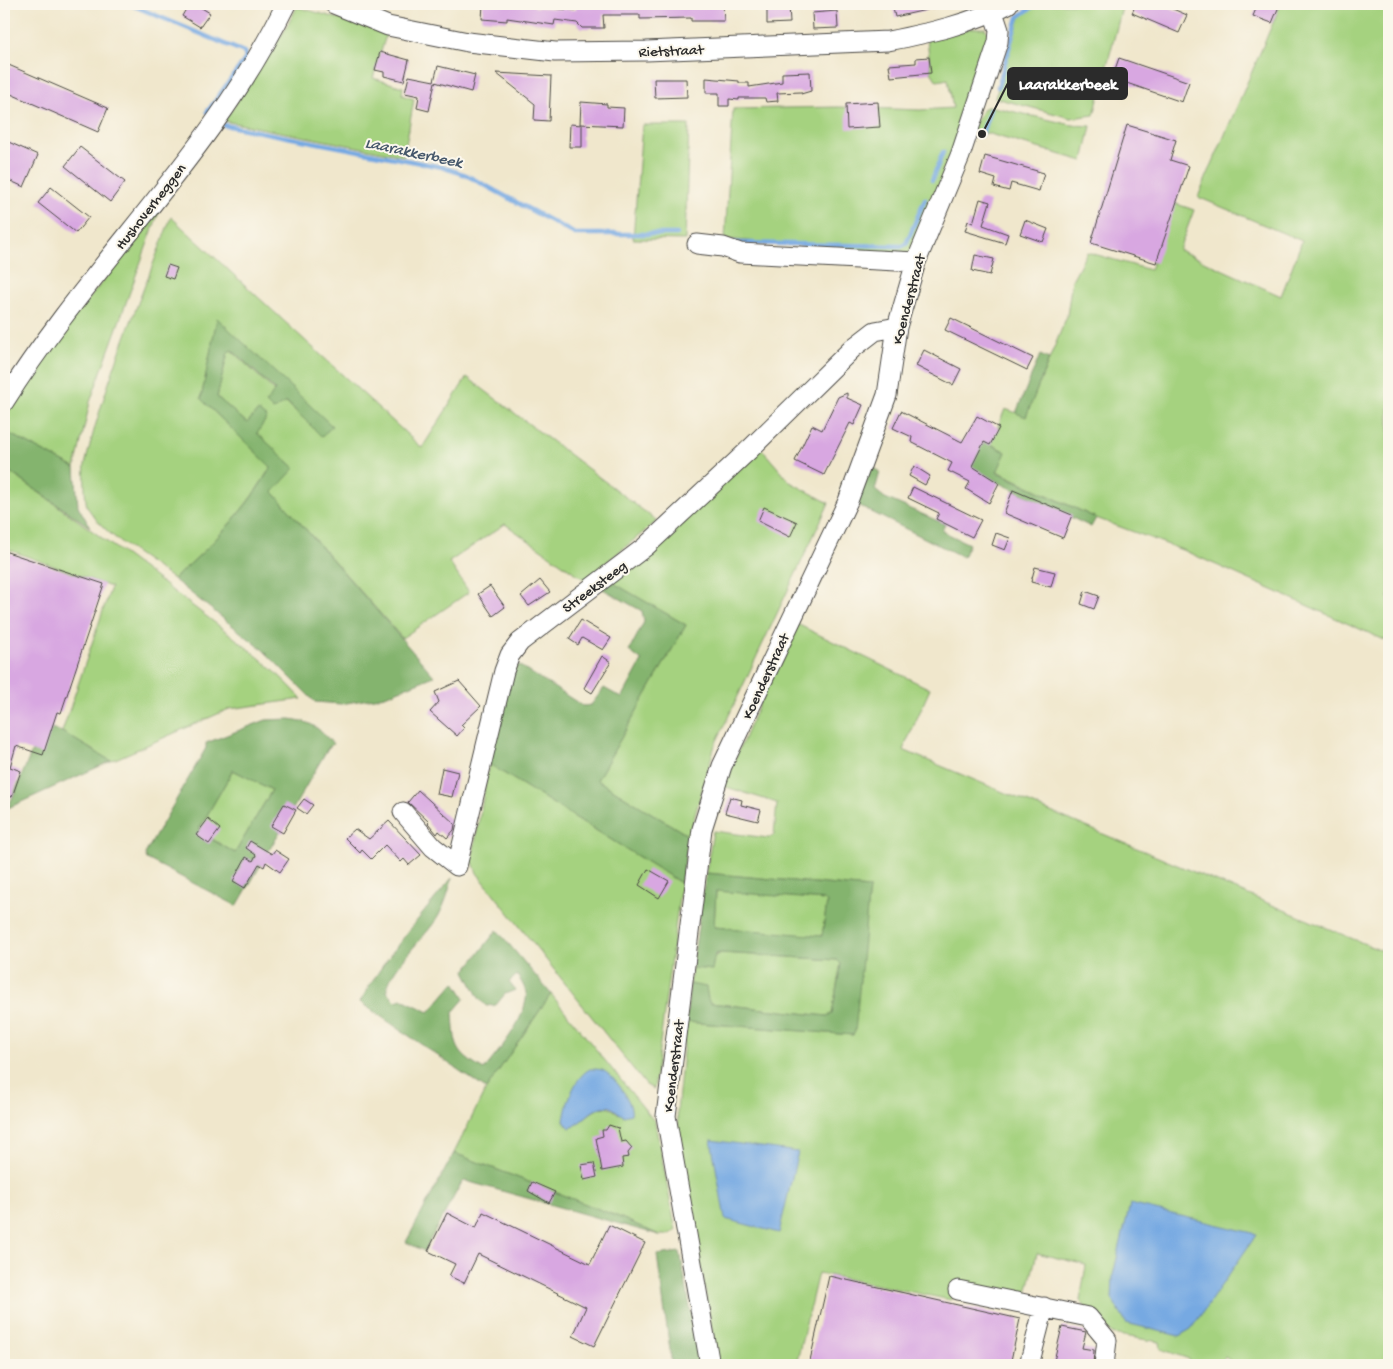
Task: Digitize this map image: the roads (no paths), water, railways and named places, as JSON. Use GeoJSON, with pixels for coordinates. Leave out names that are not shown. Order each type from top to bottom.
{"type":"FeatureCollection","features":[{"type":"Feature","properties":{"kind":"street","name":"Hushoverheggen"},"geometry":{"type":"LineString","coordinates":[[4,402],[77,300],[227,105],[254,66],[286,4]]}},
{"type":"Feature","properties":{"kind":"street","name":"Rietstraat"},"geometry":{"type":"LineString","coordinates":[[334,4],[388,26],[468,42],[555,52],[888,41],[920,35],[1000,8]]}},
{"type":"Feature","properties":{"kind":"street","name":"Koenderstraat"},"geometry":{"type":"LineString","coordinates":[[710,1365],[666,1116],[702,829],[722,766],[848,501],[887,395],[897,328],[916,262],[960,156],[990,70],[998,42],[1000,8]]}},
{"type":"Feature","properties":{"kind":"street"},"geometry":{"type":"LineString","coordinates":[[697,244],[723,247],[740,253],[916,262]]}},
{"type":"Feature","properties":{"kind":"street","name":"Streeksteeg"},"geometry":{"type":"LineString","coordinates":[[403,812],[434,847],[457,866],[504,670],[510,655],[520,642],[646,547],[874,330],[885,327],[897,328]]}},
{"type":"Feature","properties":{"kind":"street"},"geometry":{"type":"LineString","coordinates":[[958,1290],[1088,1317],[1107,1340],[1104,1365]]}},
{"type":"Feature","properties":{"kind":"street"},"geometry":{"type":"LineString","coordinates":[[1029,1365],[1044,1307]]}},
{"type":"Feature","properties":{"kind":"water"},"geometry":{"type":"Polygon","coordinates":[[[590,1069],[602,1070],[612,1077],[626,1096],[631,1114],[624,1116],[611,1107],[599,1108],[570,1128],[564,1121],[569,1100],[579,1078],[590,1069]]]}},
{"type":"Feature","properties":{"kind":"water"},"geometry":{"type":"Polygon","coordinates":[[[711,1140],[798,1152],[779,1233],[725,1219],[711,1140]]]}},
{"type":"Feature","properties":{"kind":"water"},"geometry":{"type":"Polygon","coordinates":[[[1130,1204],[1257,1234],[1191,1329],[1179,1336],[1126,1323],[1112,1299],[1113,1275],[1130,1204]]]}},
{"type":"Feature","properties":{"kind":"waterway","name":"Laarakkerbeek"},"geometry":{"type":"LineString","coordinates":[[129,4],[244,52],[246,58],[207,112]]}},
{"type":"Feature","properties":{"kind":"waterway","name":"Laarakkerbeek"},"geometry":{"type":"LineString","coordinates":[[998,87],[1018,17],[1037,4]]}},
{"type":"Feature","properties":{"kind":"waterway","name":"Laarakkerbeek"},"geometry":{"type":"LineString","coordinates":[[982,134],[990,109]]}},
{"type":"Feature","properties":{"kind":"waterway","name":"Laarakkerbeek"},"geometry":{"type":"LineString","coordinates":[[224,125],[442,167],[466,175],[575,234],[677,234]]}},
{"type":"Feature","properties":{"kind":"waterway","name":"Laarakkerbeek"},"geometry":{"type":"LineString","coordinates":[[932,180],[943,152]]}},
{"type":"Feature","properties":{"kind":"waterway","name":"Laarakkerbeek"},"geometry":{"type":"LineString","coordinates":[[734,243],[903,246],[906,244],[925,199]]}},
{"type":"Feature","properties":{"kind":"place","name":"Laarakkerbeek"},"geometry":{"type":"Point","coordinates":[982,134]}}]}
